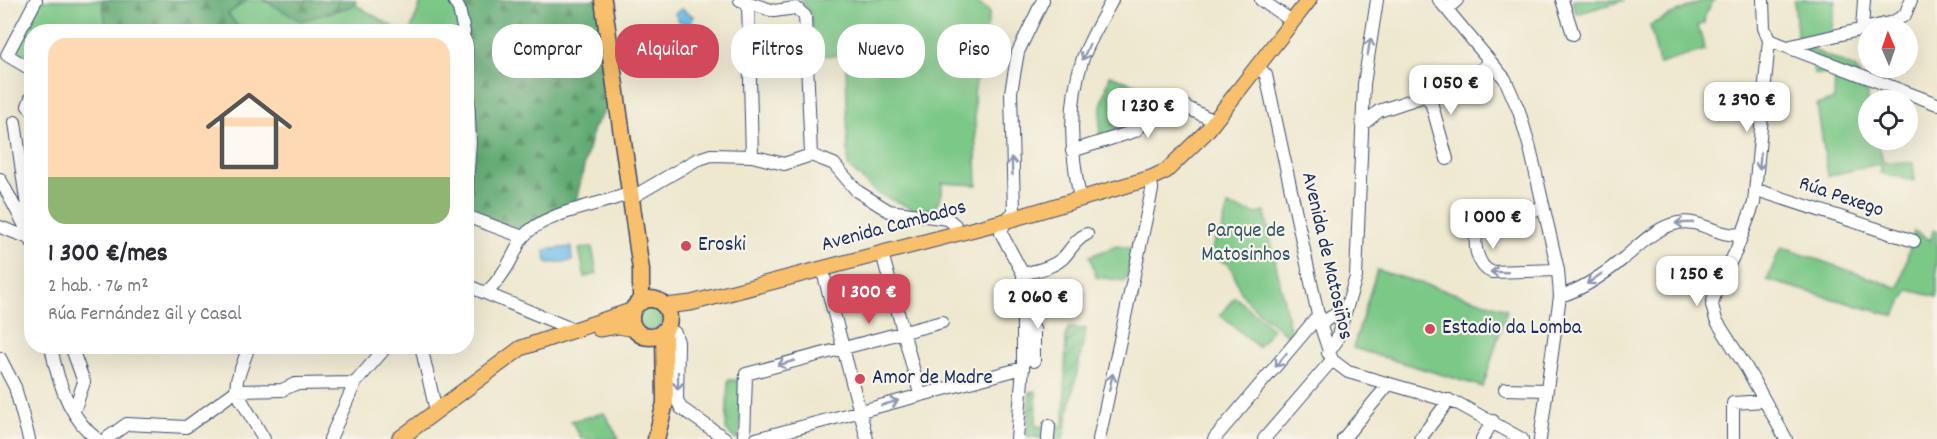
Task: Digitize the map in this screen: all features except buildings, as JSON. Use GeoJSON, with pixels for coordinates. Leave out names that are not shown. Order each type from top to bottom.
{"type":"FeatureCollection","features":[{"type":"Feature","properties":{"kind":"highway"},"geometry":{"type":"LineString","coordinates":[[603,0],[641,270],[656,313],[665,381],[665,403],[656,439]]}},
{"type":"Feature","properties":{"kind":"highway"},"geometry":{"type":"LineString","coordinates":[[656,313],[631,318],[657,355],[665,381]]}},
{"type":"Feature","properties":{"kind":"highway"},"geometry":{"type":"LineString","coordinates":[[641,333],[656,336],[656,313]]}},
{"type":"Feature","properties":{"kind":"main road","name":"Avenida Cambados"},"geometry":{"type":"LineString","coordinates":[[494,367],[521,348],[574,330],[656,313],[1005,221],[1151,178],[1166,171],[1206,132],[1309,0]]}},
{"type":"Feature","properties":{"kind":"main road"},"geometry":{"type":"LineString","coordinates":[[399,439],[494,367],[543,345],[607,327],[641,333]]}},
{"type":"Feature","properties":{"kind":"street"},"geometry":{"type":"LineString","coordinates":[[24,65],[7,55],[36,0]]}},
{"type":"Feature","properties":{"kind":"street"},"geometry":{"type":"LineString","coordinates":[[454,0],[462,24]]}},
{"type":"Feature","properties":{"kind":"street"},"geometry":{"type":"LineString","coordinates":[[1019,438],[1023,368],[1023,274],[1001,233],[1005,221],[1014,212],[1010,107],[1014,72],[1018,52],[1043,0]]}},
{"type":"Feature","properties":{"kind":"street"},"geometry":{"type":"LineString","coordinates":[[1080,199],[1072,151],[1073,118],[1081,64],[1112,0]]}},
{"type":"Feature","properties":{"kind":"street"},"geometry":{"type":"LineString","coordinates":[[1261,0],[1292,21]]}},
{"type":"Feature","properties":{"kind":"street"},"geometry":{"type":"LineString","coordinates":[[1264,439],[1330,356],[1348,306],[1357,268],[1363,94],[1377,0]]}},
{"type":"Feature","properties":{"kind":"street"},"geometry":{"type":"LineString","coordinates":[[1457,0],[1443,5],[1510,88],[1519,111],[1558,270],[1560,296],[1540,439]]}},
{"type":"Feature","properties":{"kind":"street"},"geometry":{"type":"LineString","coordinates":[[1562,0],[1574,34]]}},
{"type":"Feature","properties":{"kind":"street"},"geometry":{"type":"LineString","coordinates":[[1764,0],[1764,28],[1769,40],[1756,190],[1750,219],[1716,290],[1712,305],[1716,320],[1766,401],[1786,439]]}},
{"type":"Feature","properties":{"kind":"street"},"geometry":{"type":"LineString","coordinates":[[1863,18],[1864,0]]}},
{"type":"Feature","properties":{"kind":"street"},"geometry":{"type":"LineString","coordinates":[[1896,18],[1905,15],[1911,0]]}},
{"type":"Feature","properties":{"kind":"street"},"geometry":{"type":"LineString","coordinates":[[752,156],[744,1],[774,11],[796,8],[805,16],[811,155]]}},
{"type":"Feature","properties":{"kind":"street"},"geometry":{"type":"LineString","coordinates":[[1791,46],[1858,31]]}},
{"type":"Feature","properties":{"kind":"street"},"geometry":{"type":"LineString","coordinates":[[1769,40],[1791,46],[1937,104]]}},
{"type":"Feature","properties":{"kind":"street"},"geometry":{"type":"LineString","coordinates":[[1363,124],[1374,114],[1386,108],[1426,97],[1463,82],[1491,62]]}},
{"type":"Feature","properties":{"kind":"street","name":"Avenida de Matosiños"},"geometry":{"type":"LineString","coordinates":[[1257,66],[1266,75],[1330,356],[1348,372],[1388,385],[1449,400],[1493,421],[1522,439]]}},
{"type":"Feature","properties":{"kind":"street"},"geometry":{"type":"LineString","coordinates":[[1363,94],[1374,104],[1386,108]]}},
{"type":"Feature","properties":{"kind":"street"},"geometry":{"type":"LineString","coordinates":[[1426,97],[1431,102],[1447,159]]}},
{"type":"Feature","properties":{"kind":"street"},"geometry":{"type":"LineString","coordinates":[[1072,151],[1135,131],[1170,99],[1208,118],[1215,118]]}},
{"type":"Feature","properties":{"kind":"street"},"geometry":{"type":"LineString","coordinates":[[15,122],[24,188]]}},
{"type":"Feature","properties":{"kind":"street"},"geometry":{"type":"LineString","coordinates":[[487,292],[505,270],[523,237],[549,219],[631,196],[696,160],[711,155],[752,156],[784,164],[811,155],[834,164],[857,191],[889,211],[948,219],[955,225],[957,232]]}},
{"type":"Feature","properties":{"kind":"street"},"geometry":{"type":"LineString","coordinates":[[1099,439],[1152,190],[1151,178]]}},
{"type":"Feature","properties":{"kind":"street"},"geometry":{"type":"LineString","coordinates":[[0,179],[24,226]]}},
{"type":"Feature","properties":{"kind":"street","name":"Rúa Pexego"},"geometry":{"type":"LineString","coordinates":[[1756,190],[1914,241]]}},
{"type":"Feature","properties":{"kind":"street"},"geometry":{"type":"LineString","coordinates":[[1544,207],[1479,230],[1476,237],[1480,263],[1486,271],[1492,272],[1558,270]]}},
{"type":"Feature","properties":{"kind":"street"},"geometry":{"type":"LineString","coordinates":[[474,219],[523,237]]}},
{"type":"Feature","properties":{"kind":"street"},"geometry":{"type":"LineString","coordinates":[[1560,296],[1586,285],[1649,237],[1675,223],[1694,223],[1731,234],[1741,234]]}},
{"type":"Feature","properties":{"kind":"street"},"geometry":{"type":"LineString","coordinates":[[0,227],[24,237]]}},
{"type":"Feature","properties":{"kind":"street"},"geometry":{"type":"LineString","coordinates":[[1023,274],[1053,266],[1064,257],[1079,237],[1087,234]]}},
{"type":"Feature","properties":{"kind":"street"},"geometry":{"type":"LineString","coordinates":[[882,253],[920,394]]}},
{"type":"Feature","properties":{"kind":"street"},"geometry":{"type":"LineString","coordinates":[[822,268],[867,439]]}},
{"type":"Feature","properties":{"kind":"street"},"geometry":{"type":"LineString","coordinates":[[474,288],[574,330]]}},
{"type":"Feature","properties":{"kind":"street"},"geometry":{"type":"LineString","coordinates":[[1215,439],[1320,319],[1348,306]]}},
{"type":"Feature","properties":{"kind":"street"},"geometry":{"type":"LineString","coordinates":[[656,313],[675,333],[678,342],[677,400],[681,408],[726,439]]}},
{"type":"Feature","properties":{"kind":"street"},"geometry":{"type":"LineString","coordinates":[[744,439],[746,374],[942,322]]}},
{"type":"Feature","properties":{"kind":"street"},"geometry":{"type":"LineString","coordinates":[[1023,330],[1034,329],[1034,361]]}},
{"type":"Feature","properties":{"kind":"street"},"geometry":{"type":"LineString","coordinates":[[53,354],[56,372],[74,411],[88,432],[97,439]]}},
{"type":"Feature","properties":{"kind":"street"},"geometry":{"type":"LineString","coordinates":[[74,354],[84,382],[74,411]]}},
{"type":"Feature","properties":{"kind":"street"},"geometry":{"type":"LineString","coordinates":[[246,354],[237,380],[237,391],[264,439]]}},
{"type":"Feature","properties":{"kind":"street"},"geometry":{"type":"LineString","coordinates":[[330,439],[355,383],[380,354]]}},
{"type":"Feature","properties":{"kind":"street"},"geometry":{"type":"LineString","coordinates":[[423,354],[436,411]]}},
{"type":"Feature","properties":{"kind":"street"},"geometry":{"type":"LineString","coordinates":[[0,358],[15,387],[29,439]]}},
{"type":"Feature","properties":{"kind":"street"},"geometry":{"type":"LineString","coordinates":[[756,439],[1023,368]]}},
{"type":"Feature","properties":{"kind":"street"},"geometry":{"type":"LineString","coordinates":[[106,439],[127,424],[165,428],[186,427],[237,391],[282,390],[295,384],[355,383]]}},
{"type":"Feature","properties":{"kind":"street"},"geometry":{"type":"LineString","coordinates":[[1343,439],[1388,385]]}},
{"type":"Feature","properties":{"kind":"street"},"geometry":{"type":"LineString","coordinates":[[1505,389],[1546,390]]}},
{"type":"Feature","properties":{"kind":"street"},"geometry":{"type":"LineString","coordinates":[[1420,439],[1449,400]]}},
{"type":"Feature","properties":{"kind":"street"},"geometry":{"type":"LineString","coordinates":[[1733,439],[1733,403],[1766,401]]}},
{"type":"Feature","properties":{"kind":"street"},"geometry":{"type":"LineString","coordinates":[[1482,439],[1493,421]]}},
{"type":"Feature","properties":{"kind":"street"},"geometry":{"type":"LineString","coordinates":[[1048,439],[1049,426]]}},
{"type":"Feature","properties":{"kind":"green space"},"geometry":{"type":"Polygon","coordinates":[[[40,0],[102,0],[106,24],[26,24],[40,0]]]}},
{"type":"Feature","properties":{"kind":"green space"},"geometry":{"type":"Polygon","coordinates":[[[102,0],[247,0],[228,14],[236,24],[106,24],[102,0]]]}},
{"type":"Feature","properties":{"kind":"green space"},"geometry":{"type":"Polygon","coordinates":[[[247,0],[264,0],[301,21],[356,5],[388,24],[236,24],[228,14],[247,0]]]}},
{"type":"Feature","properties":{"kind":"green space"},"geometry":{"type":"Polygon","coordinates":[[[264,0],[356,0],[356,5],[301,21],[264,0]]]}},
{"type":"Feature","properties":{"kind":"green space"},"geometry":{"type":"Polygon","coordinates":[[[422,0],[453,0],[462,24],[413,24],[422,0]]]}},
{"type":"Feature","properties":{"kind":"green space"},"geometry":{"type":"Polygon","coordinates":[[[452,0],[599,0],[617,94],[593,128],[574,210],[523,237],[474,219],[474,24],[462,24],[452,0]]]}},
{"type":"Feature","properties":{"kind":"green space"},"geometry":{"type":"Polygon","coordinates":[[[800,0],[973,0],[990,12],[988,24],[937,24],[937,78],[977,78],[974,93],[977,185],[942,183],[942,194],[930,217],[877,193],[848,166],[846,78],[925,78],[925,24],[837,24],[837,56],[825,55],[825,24],[811,24],[811,13],[800,0]]]}},
{"type":"Feature","properties":{"kind":"green space"},"geometry":{"type":"Polygon","coordinates":[[[1572,0],[1625,0],[1576,14],[1572,0]]]}},
{"type":"Feature","properties":{"kind":"green space"},"geometry":{"type":"Polygon","coordinates":[[[1703,0],[1714,0],[1705,15],[1704,23],[1698,26],[1705,50],[1659,64],[1650,25],[1703,0]]]}},
{"type":"Feature","properties":{"kind":"green space"},"geometry":{"type":"Polygon","coordinates":[[[1794,0],[1836,0],[1831,33],[1814,38],[1813,50],[1855,68],[1858,72],[1857,87],[1864,90],[1858,90],[1858,150],[1880,150],[1883,162],[1913,163],[1915,181],[1880,173],[1882,168],[1878,164],[1828,176],[1817,105],[1834,99],[1835,75],[1814,74],[1812,60],[1798,43],[1794,0]]]}},
{"type":"Feature","properties":{"kind":"green space"},"geometry":{"type":"Polygon","coordinates":[[[24,27],[24,66],[7,55],[24,27]]]}},
{"type":"Feature","properties":{"kind":"green space"},"geometry":{"type":"Polygon","coordinates":[[[1110,75],[1162,95],[1132,127],[1099,139],[1101,107],[1110,75]]]}},
{"type":"Feature","properties":{"kind":"green space","name":"Parque de Matosinhos"},"geometry":{"type":"Polygon","coordinates":[[[1228,206],[1257,214],[1265,212],[1292,339],[1250,304],[1240,291],[1231,268],[1211,257],[1214,240],[1219,240],[1228,206]]]}},
{"type":"Feature","properties":{"kind":"green space"},"geometry":{"type":"Polygon","coordinates":[[[1933,230],[1937,231],[1937,297],[1909,290],[1894,316],[1767,280],[1781,247],[1899,288],[1914,231],[1931,240],[1933,230]]]}},
{"type":"Feature","properties":{"kind":"green space"},"geometry":{"type":"Polygon","coordinates":[[[1117,246],[1135,249],[1125,281],[1096,277],[1090,256],[1117,246]]]}},
{"type":"Feature","properties":{"kind":"green space"},"geometry":{"type":"Polygon","coordinates":[[[592,247],[597,274],[585,277],[579,249],[592,247]]]}},
{"type":"Feature","properties":{"kind":"green space","name":"Estadio da Lomba"},"geometry":{"type":"Polygon","coordinates":[[[1377,270],[1507,309],[1483,387],[1353,348],[1377,270]]]}},
{"type":"Feature","properties":{"kind":"green space"},"geometry":{"type":"Polygon","coordinates":[[[1235,297],[1273,329],[1258,347],[1220,315],[1235,297]]]}},
{"type":"Feature","properties":{"kind":"green space"},"geometry":{"type":"Polygon","coordinates":[[[650,306],[658,310],[662,318],[658,326],[650,330],[642,326],[638,318],[642,310],[650,306]]]}},
{"type":"Feature","properties":{"kind":"green space"},"geometry":{"type":"Polygon","coordinates":[[[1068,328],[1086,329],[1063,439],[1050,439],[1050,426],[1064,425],[1068,328]]]}},
{"type":"Feature","properties":{"kind":"green space"},"geometry":{"type":"Polygon","coordinates":[[[728,380],[742,380],[739,439],[735,439],[726,430],[728,380]]]}},
{"type":"Feature","properties":{"kind":"green space"},"geometry":{"type":"Polygon","coordinates":[[[1036,391],[1036,426],[1047,426],[1047,439],[1027,436],[1030,392],[1036,391]]]}},
{"type":"Feature","properties":{"kind":"green space"},"geometry":{"type":"Polygon","coordinates":[[[604,413],[619,439],[582,439],[571,421],[604,413]]]}},
{"type":"Feature","properties":{"kind":"water"},"geometry":{"type":"Polygon","coordinates":[[[681,9],[693,16],[691,24],[679,21],[675,14],[681,9]]]}},
{"type":"Feature","properties":{"kind":"water"},"geometry":{"type":"Polygon","coordinates":[[[571,247],[572,261],[549,263],[546,261],[545,250],[571,247]]]}},
{"type":"Feature","properties":{"kind":"place","name":"Eroski"},"geometry":{"type":"Point","coordinates":[686,246]}},
{"type":"Feature","properties":{"kind":"place","name":"Estadio da Lomba"},"geometry":{"type":"Point","coordinates":[1430,329]}},
{"type":"Feature","properties":{"kind":"place","name":"Amor de Madre"},"geometry":{"type":"Point","coordinates":[860,379]}}]}
